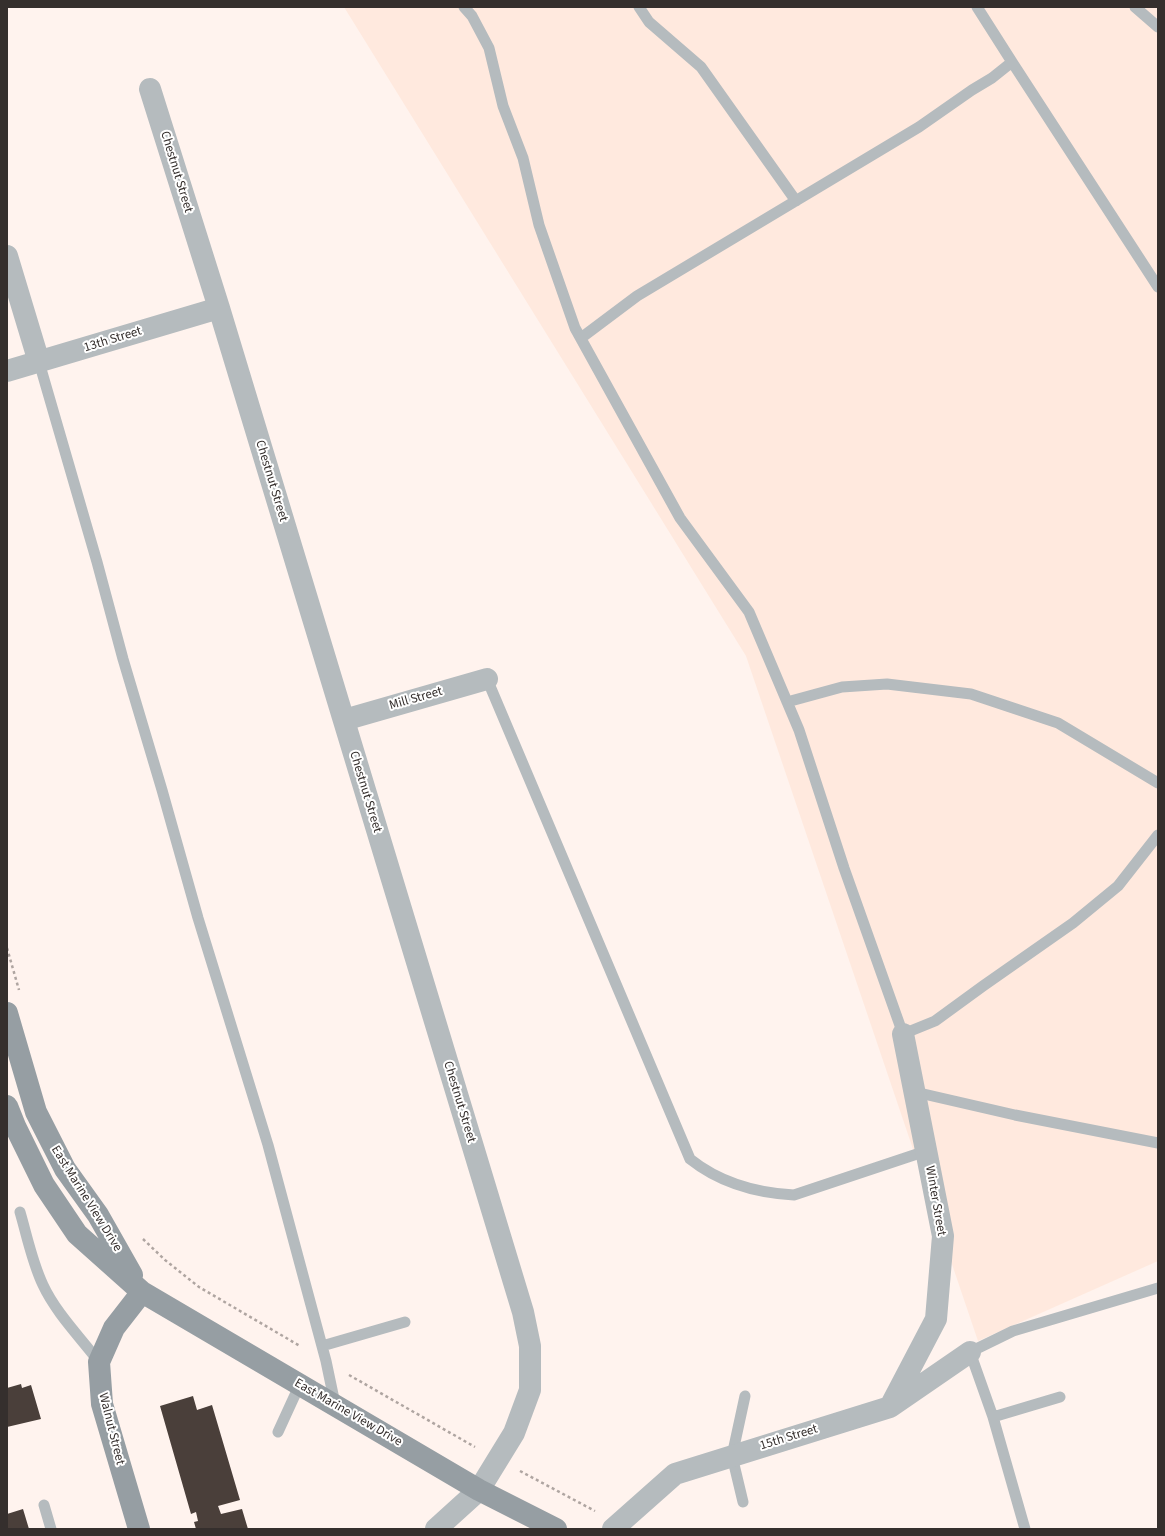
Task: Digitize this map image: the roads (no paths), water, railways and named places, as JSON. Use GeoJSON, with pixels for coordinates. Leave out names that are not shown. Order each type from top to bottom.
{"type":"FeatureCollection","features":[{"type":"Feature","properties":{"kind":"main road","name":"East Marine View Drive"},"geometry":{"type":"LineString","coordinates":[[7,1014],[36,1112],[65,1169],[98,1215],[142,1292]]}},
{"type":"Feature","properties":{"kind":"main road","name":"East Marine View Drive"},"geometry":{"type":"LineString","coordinates":[[7,1106],[14,1126],[44,1185],[77,1234],[142,1292],[479,1490],[556,1529]]}},
{"type":"Feature","properties":{"kind":"main road","name":"Walnut Street"},"geometry":{"type":"LineString","coordinates":[[139,1529],[102,1404],[99,1362],[114,1328],[142,1292]]}},
{"type":"Feature","properties":{"kind":"street","name":"Chestnut Street"},"geometry":{"type":"LineString","coordinates":[[150,89],[219,308],[523,1312],[530,1346],[530,1390],[514,1433],[479,1490]]}},
{"type":"Feature","properties":{"kind":"street"},"geometry":{"type":"LineString","coordinates":[[7,256],[39,362]]}},
{"type":"Feature","properties":{"kind":"street","name":"13th Street"},"geometry":{"type":"LineString","coordinates":[[7,371],[219,308]]}},
{"type":"Feature","properties":{"kind":"street","name":"Mill Street"},"geometry":{"type":"LineString","coordinates":[[344,720],[488,679]]}},
{"type":"Feature","properties":{"kind":"street","name":"Winter Street"},"geometry":{"type":"LineString","coordinates":[[890,1407],[936,1319],[943,1236],[903,1034]]}},
{"type":"Feature","properties":{"kind":"street","name":"15th Street"},"geometry":{"type":"LineString","coordinates":[[616,1526],[675,1474],[890,1407],[970,1352]]}},
{"type":"Feature","properties":{"kind":"street"},"geometry":{"type":"LineString","coordinates":[[436,1529],[479,1490]]}},
{"type":"Feature","properties":{"kind":"lane"},"geometry":{"type":"LineString","coordinates":[[464,7],[472,16],[489,48],[503,106],[523,158],[539,225],[575,328],[680,518],[749,612],[799,730],[844,868],[903,1034],[935,1021],[1073,923],[1118,886],[1158,835]]}},
{"type":"Feature","properties":{"kind":"lane"},"geometry":{"type":"LineString","coordinates":[[639,7],[649,22],[700,67],[796,201]]}},
{"type":"Feature","properties":{"kind":"lane"},"geometry":{"type":"LineString","coordinates":[[977,7],[1158,287]]}},
{"type":"Feature","properties":{"kind":"lane"},"geometry":{"type":"LineString","coordinates":[[1135,7],[1158,27]]}},
{"type":"Feature","properties":{"kind":"lane"},"geometry":{"type":"LineString","coordinates":[[581,338],[637,296],[919,127],[992,78],[1012,62]]}},
{"type":"Feature","properties":{"kind":"lane"},"geometry":{"type":"LineString","coordinates":[[39,362],[200,924],[268,1145],[326,1361],[335,1405]]}},
{"type":"Feature","properties":{"kind":"lane"},"geometry":{"type":"LineString","coordinates":[[488,679],[690,1159],[702,1169],[750,1190],[771,1194],[794,1195],[926,1152]]}},
{"type":"Feature","properties":{"kind":"lane"},"geometry":{"type":"LineString","coordinates":[[787,702],[842,687],[887,684],[971,694],[1058,723],[1158,783]]}},
{"type":"Feature","properties":{"kind":"lane"},"geometry":{"type":"LineString","coordinates":[[915,1092],[1015,1115],[1158,1143]]}},
{"type":"Feature","properties":{"kind":"lane"},"geometry":{"type":"LineString","coordinates":[[20,1212],[43,1285],[55,1306],[99,1362]]}},
{"type":"Feature","properties":{"kind":"lane"},"geometry":{"type":"LineString","coordinates":[[1025,1529],[993,1417],[970,1352],[1013,1331],[1158,1288]]}},
{"type":"Feature","properties":{"kind":"lane"},"geometry":{"type":"LineString","coordinates":[[322,1346],[405,1322]]}},
{"type":"Feature","properties":{"kind":"lane"},"geometry":{"type":"LineString","coordinates":[[278,1432],[300,1384]]}},
{"type":"Feature","properties":{"kind":"lane"},"geometry":{"type":"LineString","coordinates":[[743,1502],[732,1456],[745,1396]]}},
{"type":"Feature","properties":{"kind":"lane"},"geometry":{"type":"LineString","coordinates":[[993,1417],[1060,1397]]}},
{"type":"Feature","properties":{"kind":"lane"},"geometry":{"type":"LineString","coordinates":[[44,1506],[51,1529]]}}]}
